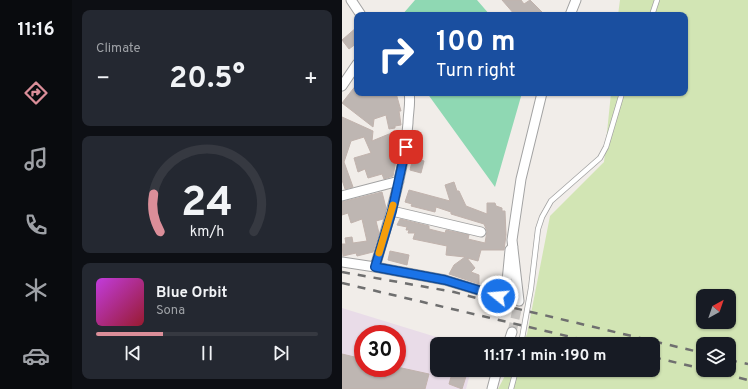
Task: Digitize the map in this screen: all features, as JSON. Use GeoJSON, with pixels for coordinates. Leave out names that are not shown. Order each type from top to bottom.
{"type":"FeatureCollection","features":[{"type":"Feature","properties":{"kind":"street"},"geometry":{"type":"LineString","coordinates":[[351,0],[359,12]]}},
{"type":"Feature","properties":{"kind":"street"},"geometry":{"type":"LineString","coordinates":[[571,12],[576,0]]}},
{"type":"Feature","properties":{"kind":"street"},"geometry":{"type":"LineString","coordinates":[[342,86],[354,68]]}},
{"type":"Feature","properties":{"kind":"street"},"geometry":{"type":"LineString","coordinates":[[375,267],[392,211],[406,147],[409,96]]}},
{"type":"Feature","properties":{"kind":"street"},"geometry":{"type":"LineString","coordinates":[[519,301],[512,240],[521,179],[541,96]]}},
{"type":"Feature","properties":{"kind":"street"},"geometry":{"type":"LineString","coordinates":[[342,196],[399,181]]}},
{"type":"Feature","properties":{"kind":"street"},"geometry":{"type":"LineString","coordinates":[[392,211],[481,232]]}},
{"type":"Feature","properties":{"kind":"street"},"geometry":{"type":"LineString","coordinates":[[342,262],[445,280],[498,296],[506,292],[510,250],[513,247]]}},
{"type":"Feature","properties":{"kind":"street"},"geometry":{"type":"LineString","coordinates":[[510,337],[512,332]]}},
{"type":"Feature","properties":{"kind":"street"},"geometry":{"type":"LineString","coordinates":[[492,389],[495,377]]}},
{"type":"Feature","properties":{"kind":"lane"},"geometry":{"type":"LineString","coordinates":[[653,12],[657,0]]}},
{"type":"Feature","properties":{"kind":"lane"},"geometry":{"type":"LineString","coordinates":[[523,337],[538,228],[542,218],[551,201],[600,158],[606,147],[621,96]]}},
{"type":"Feature","properties":{"kind":"lane"},"geometry":{"type":"LineString","coordinates":[[511,389],[514,377]]}},
{"type":"Feature","properties":{"kind":"shaded area"},"geometry":{"type":"Polygon","coordinates":[[[342,308],[397,325],[354,325],[354,377],[406,377],[406,328],[436,337],[430,337],[430,377],[469,377],[466,389],[342,389],[342,308]]]}},
{"type":"Feature","properties":{"kind":"green space"},"geometry":{"type":"Polygon","coordinates":[[[415,0],[477,0],[487,12],[405,12],[415,0]]]}},
{"type":"Feature","properties":{"kind":"green space"},"geometry":{"type":"Polygon","coordinates":[[[620,0],[748,0],[748,389],[498,389],[504,377],[660,377],[660,337],[526,337],[550,216],[604,162],[611,96],[688,96],[688,12],[618,12],[620,0]]]}},
{"type":"Feature","properties":{"kind":"green space"},"geometry":{"type":"Polygon","coordinates":[[[429,96],[521,96],[495,187],[429,96]]]}},
{"type":"Feature","properties":{"kind":"building"},"geometry":{"type":"Polygon","coordinates":[[[502,0],[521,0],[524,4],[530,0],[542,12],[512,12],[502,0]]]}},
{"type":"Feature","properties":{"kind":"building"},"geometry":{"type":"Polygon","coordinates":[[[354,30],[354,45],[349,49],[342,40],[354,30]]]}},
{"type":"Feature","properties":{"kind":"building"},"geometry":{"type":"Polygon","coordinates":[[[354,88],[354,96],[397,96],[401,111],[399,111],[401,125],[389,129],[386,115],[374,119],[373,127],[342,103],[354,88]]]}},
{"type":"Feature","properties":{"kind":"building"},"geometry":{"type":"Polygon","coordinates":[[[342,117],[373,131],[372,141],[394,132],[398,142],[395,142],[398,151],[393,176],[384,179],[382,174],[368,178],[365,169],[358,172],[354,158],[371,153],[364,137],[351,141],[344,162],[353,187],[345,189],[342,180],[342,117]]]}},
{"type":"Feature","properties":{"kind":"building"},"geometry":{"type":"Polygon","coordinates":[[[413,157],[424,161],[421,173],[410,170],[413,157]]]}},
{"type":"Feature","properties":{"kind":"building"},"geometry":{"type":"Polygon","coordinates":[[[454,182],[457,191],[459,191],[466,206],[487,214],[487,203],[495,203],[496,206],[502,208],[502,211],[505,211],[506,235],[504,250],[481,250],[478,261],[467,258],[475,268],[471,272],[479,275],[479,284],[449,274],[454,265],[465,257],[446,255],[447,246],[413,239],[415,233],[408,233],[409,230],[406,230],[407,227],[397,225],[400,219],[429,226],[429,229],[445,233],[446,230],[469,235],[468,239],[485,243],[487,231],[484,224],[451,214],[451,212],[436,207],[435,212],[411,206],[412,204],[405,202],[409,190],[450,201],[445,185],[454,182]]]}},
{"type":"Feature","properties":{"kind":"building"},"geometry":{"type":"Polygon","coordinates":[[[382,192],[386,208],[383,219],[376,221],[379,233],[373,252],[357,256],[356,253],[343,256],[342,244],[346,244],[345,238],[352,237],[353,243],[367,241],[362,219],[351,223],[348,213],[342,215],[342,202],[382,192]]]}},
{"type":"Feature","properties":{"kind":"building"},"geometry":{"type":"Polygon","coordinates":[[[390,251],[409,255],[407,265],[388,260],[390,251]]]}},
{"type":"Feature","properties":{"kind":"building"},"geometry":{"type":"Polygon","coordinates":[[[342,354],[354,357],[354,377],[406,377],[406,369],[429,374],[425,389],[342,389],[342,354]]]}},
{"type":"Feature","properties":{"kind":"building"},"geometry":{"type":"Polygon","coordinates":[[[451,377],[466,377],[462,389],[449,384],[451,377]]]}},
{"type":"Feature","properties":{"kind":"tunnel"},"geometry":{"type":"LineString","coordinates":[[512,332],[519,301]]}},
{"type":"Feature","properties":{"kind":"railway"},"geometry":{"type":"LineString","coordinates":[[342,272],[454,292],[510,307],[696,351]]}},
{"type":"Feature","properties":{"kind":"railway"},"geometry":{"type":"LineString","coordinates":[[342,283],[571,337]]}},
{"type":"Feature","properties":{"kind":"railway"},"geometry":{"type":"LineString","coordinates":[[660,359],[696,367]]}},
{"type":"Feature","properties":{"kind":"railway"},"geometry":{"type":"LineString","coordinates":[[736,361],[748,364]]}},
{"type":"Feature","properties":{"kind":"railway"},"geometry":{"type":"LineString","coordinates":[[736,377],[748,380]]}},
{"type":"Feature","properties":{"kind":"slow traffic"},"geometry":{"type":"LineString","coordinates":[[379,253],[393,205]]}},
{"type":"Feature","properties":{"kind":"route"},"geometry":{"type":"LineString","coordinates":[[406,147],[392,211],[375,267],[445,280],[498,296]]}}]}
